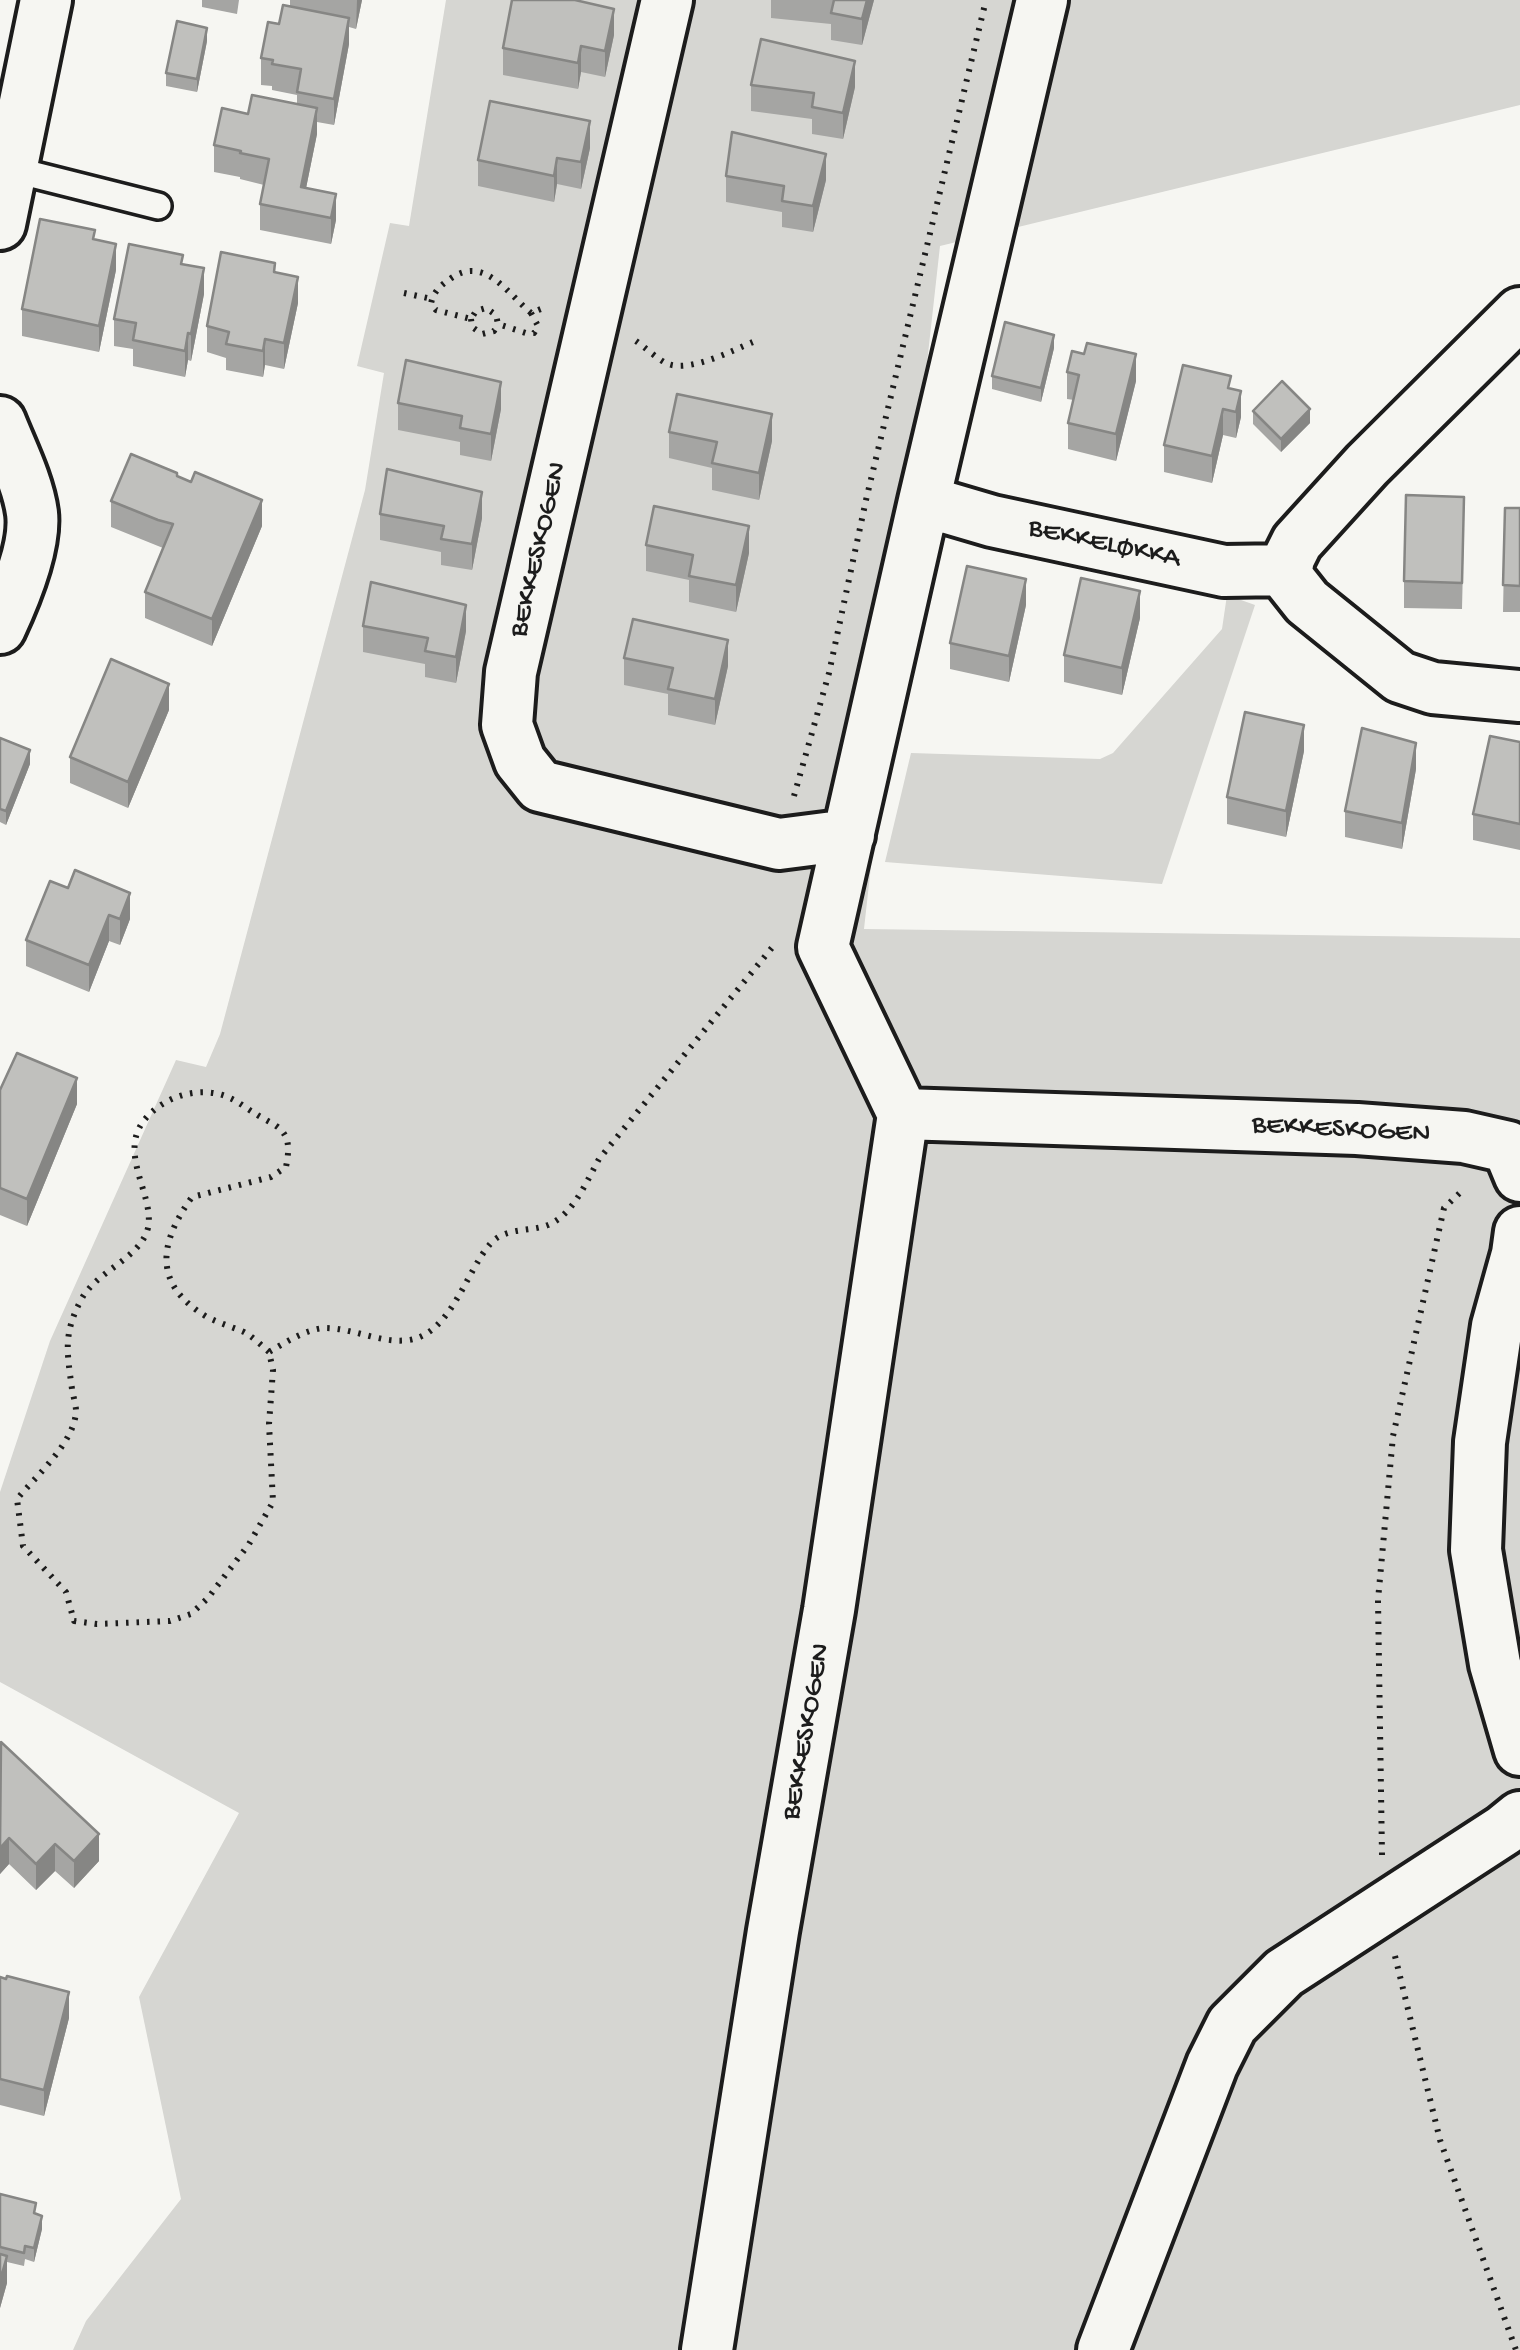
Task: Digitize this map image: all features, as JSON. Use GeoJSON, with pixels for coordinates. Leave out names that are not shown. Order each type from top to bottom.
{"type":"FeatureCollection","features":[{"type":"Feature","properties":{"kind":"street"},"geometry":{"type":"LineString","coordinates":[[0,224],[46,0]]}},
{"type":"Feature","properties":{"kind":"street","name":"BEKKESKOGEN"},"geometry":{"type":"LineString","coordinates":[[668,0],[512,672],[508,725],[520,761],[540,786],[779,844],[849,835]]}},
{"type":"Feature","properties":{"kind":"street"},"geometry":{"type":"LineString","coordinates":[[903,1114],[823,946],[1042,0]]}},
{"type":"Feature","properties":{"kind":"street"},"geometry":{"type":"LineString","coordinates":[[1520,313],[1297,542],[1287,570],[1288,578],[1307,602],[1400,677],[1433,688],[1520,696]]}},
{"type":"Feature","properties":{"kind":"street"},"geometry":{"type":"LineString","coordinates":[[0,422],[32,514],[24,570],[0,628]]}},
{"type":"Feature","properties":{"kind":"street","name":"BEKKELØKKA"},"geometry":{"type":"LineString","coordinates":[[924,501],[992,521],[1224,571],[1287,570]]}},
{"type":"Feature","properties":{"kind":"street","name":"BEKKESKOGEN"},"geometry":{"type":"LineString","coordinates":[[707,2350],[772,1931],[832,1591],[903,1114],[1357,1129],[1464,1137],[1514,1161]]}},
{"type":"Feature","properties":{"kind":"street"},"geometry":{"type":"LineString","coordinates":[[1520,1232],[1498,1326],[1480,1442],[1476,1550],[1495,1664],[1520,1750]]}},
{"type":"Feature","properties":{"kind":"street"},"geometry":{"type":"LineString","coordinates":[[1103,2350],[1212,2065],[1232,2024],[1284,1973],[1520,1817]]}},
{"type":"Feature","properties":{"kind":"lane"},"geometry":{"type":"LineString","coordinates":[[12,168],[158,206]]}},
{"type":"Feature","properties":{"kind":"path"},"geometry":{"type":"LineString","coordinates":[[779,844],[830,673],[866,500],[986,0]]}},
{"type":"Feature","properties":{"kind":"path"},"geometry":{"type":"LineString","coordinates":[[404,293],[432,299]]}},
{"type":"Feature","properties":{"kind":"path"},"geometry":{"type":"LineString","coordinates":[[471,318],[472,327],[482,334],[494,331],[498,324]]}},
{"type":"Feature","properties":{"kind":"path"},"geometry":{"type":"LineString","coordinates":[[269,1352],[297,1336],[325,1328],[408,1341],[428,1334],[450,1311],[494,1240],[509,1232],[546,1226],[562,1217],[599,1159],[790,926],[826,934]]}},
{"type":"Feature","properties":{"kind":"path"},"geometry":{"type":"LineString","coordinates":[[202,1092],[228,1096],[283,1132],[289,1150],[286,1167],[270,1177],[192,1197],[167,1241],[167,1270],[179,1296],[207,1316],[249,1334],[269,1352],[273,1370],[268,1424],[272,1502],[249,1544],[208,1598],[190,1614],[170,1621],[74,1621],[66,1592],[23,1546],[18,1499],[68,1439],[76,1413],[68,1330],[83,1296],[100,1275],[135,1250],[147,1232],[149,1217],[134,1139],[146,1118],[174,1096],[202,1092]]}},
{"type":"Feature","properties":{"kind":"path"},"geometry":{"type":"LineString","coordinates":[[1514,1161],[1444,1208],[1393,1436],[1378,1600],[1383,1909],[1440,2140],[1516,2350]]}},
{"type":"Feature","properties":{"kind":"shaded area"},"geometry":{"type":"Polygon","coordinates":[[[446,0],[1520,0],[1520,105],[940,246],[864,929],[1520,938],[1520,2350],[73,2350],[86,2321],[181,2199],[139,1997],[239,1813],[0,1682],[0,1492],[50,1341],[176,1060],[206,1067],[220,1034],[365,490],[384,373],[357,366],[390,223],[409,226],[446,0]]]}},
{"type":"Feature","properties":{"kind":"shaded area"},"geometry":{"type":"Polygon","coordinates":[[[1227,595],[1255,605],[1162,884],[885,862],[911,753],[1100,759],[1113,753],[1222,629],[1227,595]]]}},
{"type":"Feature","properties":{"kind":"building"},"geometry":{"type":"Polygon","coordinates":[[[512,0],[575,0],[614,9],[605,51],[581,46],[578,63],[503,48],[512,0]]]}},
{"type":"Feature","properties":{"kind":"building"},"geometry":{"type":"Polygon","coordinates":[[[834,0],[867,0],[862,19],[831,13],[834,0]]]}},
{"type":"Feature","properties":{"kind":"building"},"geometry":{"type":"Polygon","coordinates":[[[283,5],[349,18],[334,99],[297,92],[301,69],[261,58],[268,22],[279,24],[283,5]]]}},
{"type":"Feature","properties":{"kind":"building"},"geometry":{"type":"Polygon","coordinates":[[[177,21],[207,28],[197,79],[166,73],[177,21]]]}},
{"type":"Feature","properties":{"kind":"building"},"geometry":{"type":"Polygon","coordinates":[[[761,39],[855,61],[843,113],[812,107],[814,93],[751,85],[761,39]]]}},
{"type":"Feature","properties":{"kind":"building"},"geometry":{"type":"Polygon","coordinates":[[[252,95],[317,108],[301,187],[336,194],[331,218],[260,204],[269,159],[214,145],[222,108],[248,114],[252,95]]]}},
{"type":"Feature","properties":{"kind":"building"},"geometry":{"type":"Polygon","coordinates":[[[490,101],[590,121],[581,162],[557,158],[554,176],[478,160],[490,101]]]}},
{"type":"Feature","properties":{"kind":"building"},"geometry":{"type":"Polygon","coordinates":[[[732,132],[826,154],[813,206],[782,201],[784,186],[726,176],[732,132]]]}},
{"type":"Feature","properties":{"kind":"building"},"geometry":{"type":"Polygon","coordinates":[[[40,219],[95,230],[93,239],[116,244],[99,326],[22,309],[40,219]]]}},
{"type":"Feature","properties":{"kind":"building"},"geometry":{"type":"Polygon","coordinates":[[[129,244],[183,255],[181,264],[204,268],[185,351],[133,340],[136,323],[114,319],[129,244]]]}},
{"type":"Feature","properties":{"kind":"building"},"geometry":{"type":"Polygon","coordinates":[[[221,252],[275,263],[274,272],[298,277],[284,343],[265,339],[263,351],[226,344],[229,332],[207,326],[221,252]]]}},
{"type":"Feature","properties":{"kind":"building"},"geometry":{"type":"Polygon","coordinates":[[[1005,322],[1054,335],[1041,388],[992,376],[1005,322]]]}},
{"type":"Feature","properties":{"kind":"building"},"geometry":{"type":"Polygon","coordinates":[[[1087,343],[1136,354],[1116,434],[1068,423],[1079,375],[1067,372],[1072,351],[1084,354],[1087,343]]]}},
{"type":"Feature","properties":{"kind":"building"},"geometry":{"type":"Polygon","coordinates":[[[406,360],[501,382],[491,434],[460,428],[462,416],[398,403],[406,360]]]}},
{"type":"Feature","properties":{"kind":"building"},"geometry":{"type":"Polygon","coordinates":[[[1183,365],[1231,376],[1228,388],[1241,391],[1236,412],[1223,409],[1212,456],[1164,445],[1183,365]]]}},
{"type":"Feature","properties":{"kind":"building"},"geometry":{"type":"Polygon","coordinates":[[[1282,381],[1310,409],[1281,439],[1253,411],[1282,381]]]}},
{"type":"Feature","properties":{"kind":"building"},"geometry":{"type":"Polygon","coordinates":[[[677,394],[772,414],[759,473],[712,463],[717,442],[669,432],[677,394]]]}},
{"type":"Feature","properties":{"kind":"building"},"geometry":{"type":"Polygon","coordinates":[[[131,454],[191,482],[195,472],[262,500],[212,619],[145,592],[173,524],[111,501],[131,454]]]}},
{"type":"Feature","properties":{"kind":"building"},"geometry":{"type":"Polygon","coordinates":[[[387,469],[482,492],[472,544],[441,539],[444,526],[380,514],[387,469]]]}},
{"type":"Feature","properties":{"kind":"building"},"geometry":{"type":"Polygon","coordinates":[[[1406,495],[1464,497],[1462,583],[1404,581],[1406,495]]]}},
{"type":"Feature","properties":{"kind":"building"},"geometry":{"type":"Polygon","coordinates":[[[654,506],[749,526],[736,585],[689,576],[693,555],[646,545],[654,506]]]}},
{"type":"Feature","properties":{"kind":"building"},"geometry":{"type":"Polygon","coordinates":[[[1505,508],[1520,508],[1520,586],[1503,585],[1505,508]]]}},
{"type":"Feature","properties":{"kind":"building"},"geometry":{"type":"Polygon","coordinates":[[[967,566],[1026,579],[1009,656],[950,643],[967,566]]]}},
{"type":"Feature","properties":{"kind":"building"},"geometry":{"type":"Polygon","coordinates":[[[1081,578],[1140,591],[1122,668],[1064,655],[1081,578]]]}},
{"type":"Feature","properties":{"kind":"building"},"geometry":{"type":"Polygon","coordinates":[[[371,582],[466,605],[456,657],[425,651],[428,638],[363,626],[371,582]]]}},
{"type":"Feature","properties":{"kind":"building"},"geometry":{"type":"Polygon","coordinates":[[[633,619],[728,640],[715,699],[668,689],[673,668],[624,658],[633,619]]]}},
{"type":"Feature","properties":{"kind":"building"},"geometry":{"type":"Polygon","coordinates":[[[111,659],[169,684],[128,782],[70,757],[111,659]]]}},
{"type":"Feature","properties":{"kind":"building"},"geometry":{"type":"Polygon","coordinates":[[[1245,712],[1304,725],[1286,811],[1227,797],[1245,712]]]}},
{"type":"Feature","properties":{"kind":"building"},"geometry":{"type":"Polygon","coordinates":[[[1362,728],[1416,743],[1402,823],[1345,811],[1362,728]]]}},
{"type":"Feature","properties":{"kind":"building"},"geometry":{"type":"Polygon","coordinates":[[[1490,736],[1520,742],[1520,824],[1473,814],[1490,736]]]}},
{"type":"Feature","properties":{"kind":"building"},"geometry":{"type":"Polygon","coordinates":[[[0,738],[30,750],[6,811],[0,809],[0,738]]]}},
{"type":"Feature","properties":{"kind":"building"},"geometry":{"type":"Polygon","coordinates":[[[75,870],[130,893],[120,919],[109,915],[89,965],[26,940],[50,881],[68,888],[75,870]]]}},
{"type":"Feature","properties":{"kind":"building"},"geometry":{"type":"Polygon","coordinates":[[[17,1053],[77,1078],[27,1199],[0,1188],[0,1090],[17,1053]]]}},
{"type":"Feature","properties":{"kind":"building"},"geometry":{"type":"Polygon","coordinates":[[[1,1742],[99,1834],[74,1861],[55,1844],[36,1864],[9,1838],[0,1848],[1,1742]]]}},
{"type":"Feature","properties":{"kind":"building"},"geometry":{"type":"Polygon","coordinates":[[[0,1977],[69,1992],[44,2090],[0,2079],[0,1977]]]}},
{"type":"Feature","properties":{"kind":"building"},"geometry":{"type":"Polygon","coordinates":[[[0,2194],[36,2203],[34,2213],[42,2216],[34,2248],[25,2246],[24,2253],[0,2247],[0,2194]]]}},
{"type":"Feature","properties":{"kind":"building"},"geometry":{"type":"Polygon","coordinates":[[[0,2254],[7,2256],[0,2281],[0,2254]]]}}]}
